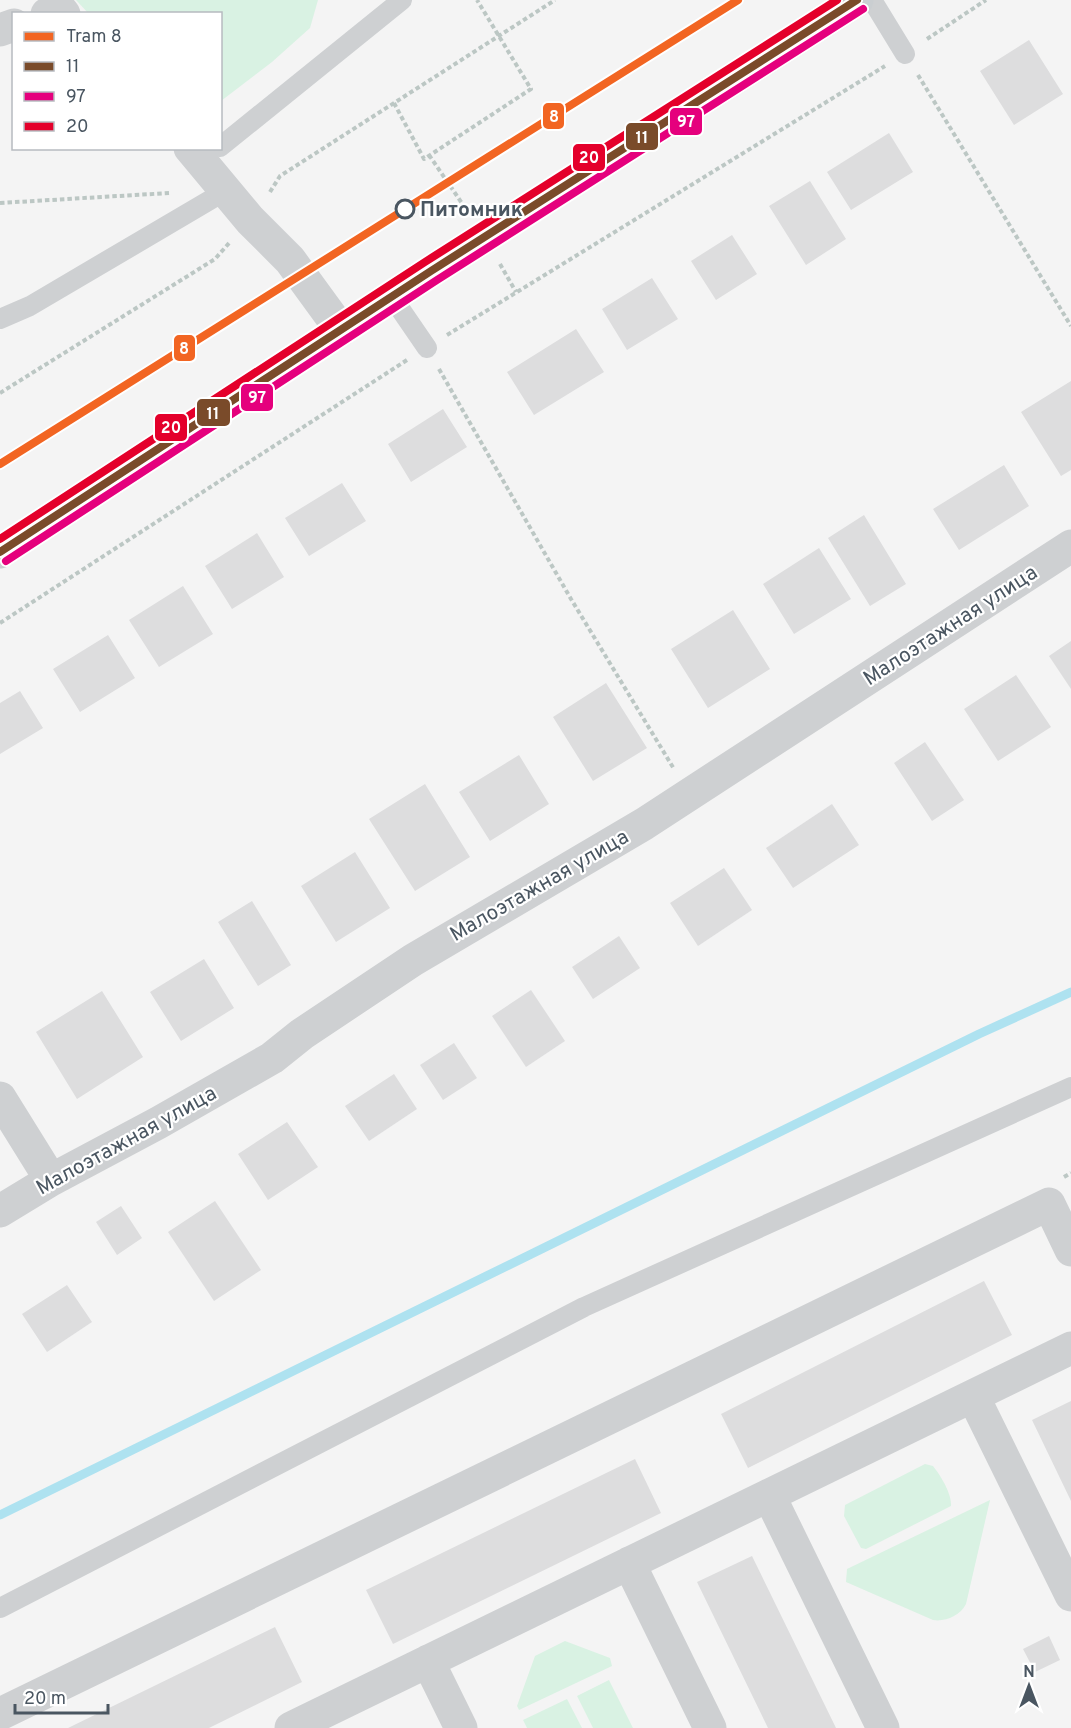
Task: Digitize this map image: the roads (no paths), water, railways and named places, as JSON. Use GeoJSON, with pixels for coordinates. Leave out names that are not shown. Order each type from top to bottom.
{"type":"FeatureCollection","features":[{"type":"Feature","properties":{"kind":"main road"},"geometry":{"type":"LineString","coordinates":[[0,552],[392,297],[857,0]]}},
{"type":"Feature","properties":{"kind":"street"},"geometry":{"type":"LineString","coordinates":[[208,151],[227,190],[250,220],[290,260],[341,330]]}},
{"type":"Feature","properties":{"kind":"street","name":"Малоэтажная улица"},"geometry":{"type":"LineString","coordinates":[[0,1211],[51,1180],[158,1123],[272,1058],[302,1034],[413,960],[644,824],[1071,546]]}},
{"type":"Feature","properties":{"kind":"street"},"geometry":{"type":"LineString","coordinates":[[0,1098],[51,1180]]}},
{"type":"Feature","properties":{"kind":"street"},"geometry":{"type":"LineString","coordinates":[[0,1714],[1048,1204],[1071,1250]]}},
{"type":"Feature","properties":{"kind":"street"},"geometry":{"type":"LineString","coordinates":[[298,1726],[1071,1348]]}},
{"type":"Feature","properties":{"kind":"street"},"geometry":{"type":"LineString","coordinates":[[973,1396],[1071,1595]]}},
{"type":"Feature","properties":{"kind":"street"},"geometry":{"type":"LineString","coordinates":[[769,1494],[883,1728]]}},
{"type":"Feature","properties":{"kind":"street"},"geometry":{"type":"LineString","coordinates":[[629,1563],[710,1728]]}},
{"type":"Feature","properties":{"kind":"street"},"geometry":{"type":"LineString","coordinates":[[428,1661],[461,1728]]}},
{"type":"Feature","properties":{"kind":"lane"},"geometry":{"type":"LineString","coordinates":[[872,0],[905,54]]}},
{"type":"Feature","properties":{"kind":"lane"},"geometry":{"type":"LineString","coordinates":[[222,140],[393,2]]}},
{"type":"Feature","properties":{"kind":"lane"},"geometry":{"type":"LineString","coordinates":[[0,319],[30,306],[227,190]]}},
{"type":"Feature","properties":{"kind":"lane"},"geometry":{"type":"LineString","coordinates":[[392,297],[427,348]]}},
{"type":"Feature","properties":{"kind":"lane"},"geometry":{"type":"LineString","coordinates":[[0,1608],[584,1307],[1071,1087]]}},
{"type":"Feature","properties":{"kind":"waterway"},"geometry":{"type":"LineString","coordinates":[[0,1515],[979,1034],[1071,992]]}},
{"type":"Feature","properties":{"kind":"tram line","name":"8"},"geometry":{"type":"LineString","coordinates":[[0,464],[738,0]]}},
{"type":"Feature","properties":{"kind":"place","name":"Питомник"},"geometry":{"type":"Point","coordinates":[405,209]}}]}
